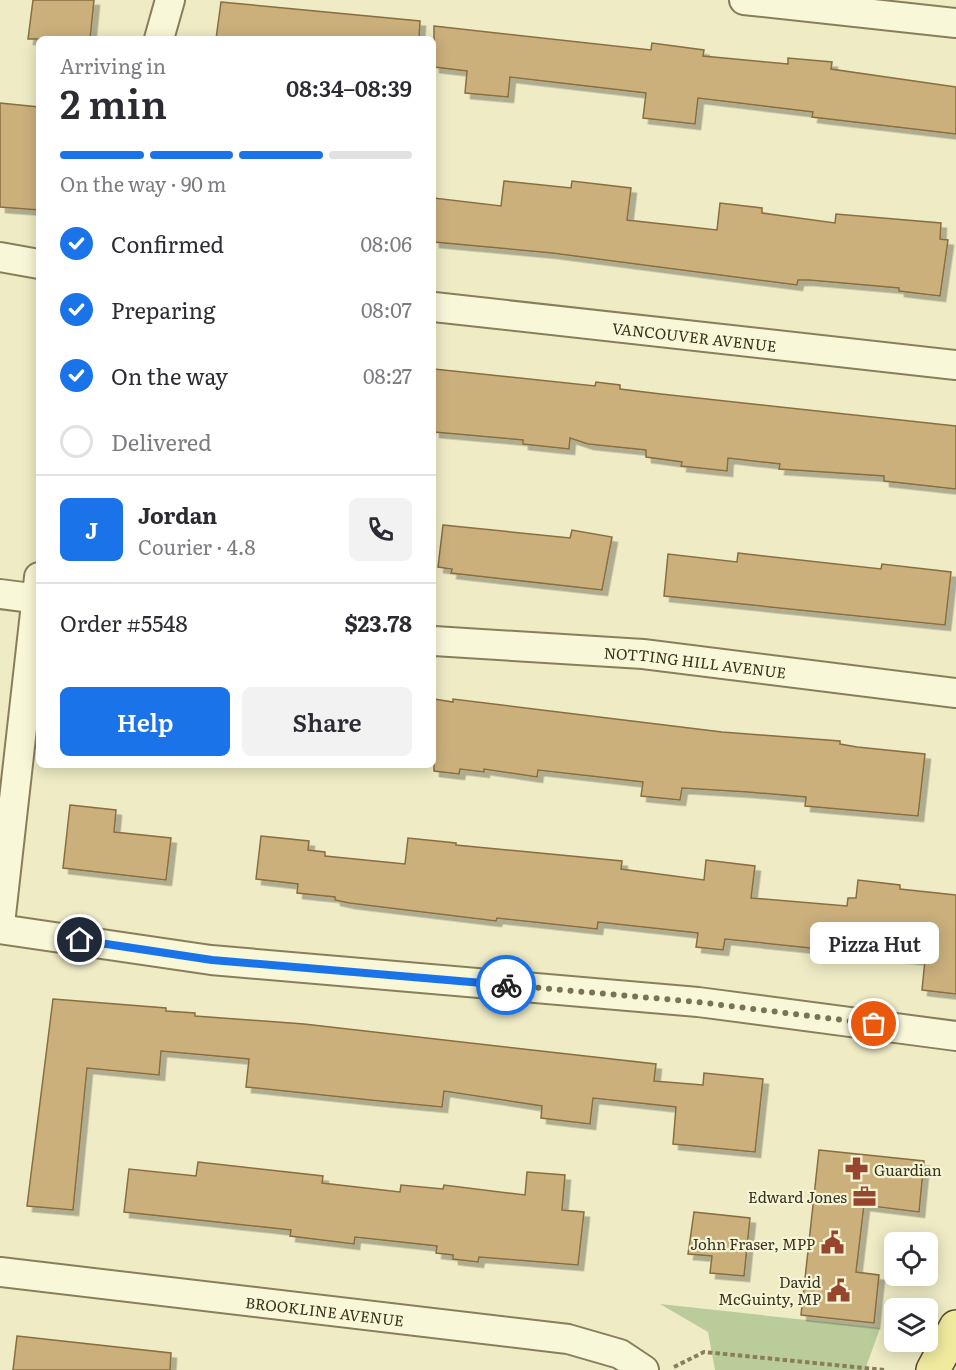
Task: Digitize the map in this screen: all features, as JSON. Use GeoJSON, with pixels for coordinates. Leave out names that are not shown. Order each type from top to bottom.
{"type":"FeatureCollection","features":[{"type":"Feature","properties":{"kind":"main road"},"geometry":{"type":"LineString","coordinates":[[933,1370],[956,1327]]}},
{"type":"Feature","properties":{"kind":"street"},"geometry":{"type":"LineString","coordinates":[[160,36],[170,0]]}},
{"type":"Feature","properties":{"kind":"street"},"geometry":{"type":"LineString","coordinates":[[744,0],[956,22]]}},
{"type":"Feature","properties":{"kind":"street"},"geometry":{"type":"LineString","coordinates":[[0,257],[36,263]]}},
{"type":"Feature","properties":{"kind":"street","name":"VANCOUVER AVENUE"},"geometry":{"type":"LineString","coordinates":[[436,307],[956,365]]}},
{"type":"Feature","properties":{"kind":"street"},"geometry":{"type":"LineString","coordinates":[[0,594],[36,591]]}},
{"type":"Feature","properties":{"kind":"street"},"geometry":{"type":"LineString","coordinates":[[0,924],[36,609]]}},
{"type":"Feature","properties":{"kind":"street","name":"NOTTING HILL AVENUE"},"geometry":{"type":"LineString","coordinates":[[436,641],[644,654],[956,693]]}},
{"type":"Feature","properties":{"kind":"street"},"geometry":{"type":"LineString","coordinates":[[0,928],[212,960],[698,1002],[956,1036]]}},
{"type":"Feature","properties":{"kind":"street","name":"BROOKLINE AVENUE"},"geometry":{"type":"LineString","coordinates":[[0,1272],[568,1339],[620,1354],[644,1370]]}},
{"type":"Feature","properties":{"kind":"path"},"geometry":{"type":"LineString","coordinates":[[668,1370],[704,1352],[885,1370]]}},
{"type":"Feature","properties":{"kind":"green space"},"geometry":{"type":"Polygon","coordinates":[[[660,1304],[880,1328],[865,1370],[715,1370],[708,1332],[660,1304]]]}},
{"type":"Feature","properties":{"kind":"building"},"geometry":{"type":"Polygon","coordinates":[[[33,0],[94,0],[90,36],[36,36],[36,39],[28,39],[33,0]]]}},
{"type":"Feature","properties":{"kind":"building"},"geometry":{"type":"Polygon","coordinates":[[[221,2],[420,21],[419,36],[216,36],[221,2]]]}},
{"type":"Feature","properties":{"kind":"building"},"geometry":{"type":"Polygon","coordinates":[[[434,26],[651,50],[652,43],[704,50],[703,56],[788,64],[788,58],[832,62],[831,69],[956,87],[956,134],[812,117],[813,112],[698,98],[695,124],[643,118],[646,93],[510,77],[508,97],[465,93],[467,71],[436,67],[436,36],[434,36],[434,26]]]}},
{"type":"Feature","properties":{"kind":"building"},"geometry":{"type":"Polygon","coordinates":[[[0,103],[36,107],[36,210],[0,207],[0,103]]]}},
{"type":"Feature","properties":{"kind":"building"},"geometry":{"type":"Polygon","coordinates":[[[504,181],[571,188],[572,181],[631,188],[627,220],[717,230],[720,203],[762,208],[762,213],[835,223],[836,214],[941,223],[940,239],[948,240],[940,296],[899,291],[899,288],[809,280],[798,280],[797,285],[552,253],[436,242],[436,198],[501,206],[504,181]]]}},
{"type":"Feature","properties":{"kind":"building"},"geometry":{"type":"Polygon","coordinates":[[[436,369],[595,386],[596,382],[620,385],[620,389],[956,426],[956,489],[884,481],[884,476],[779,469],[780,464],[728,458],[727,471],[681,466],[682,462],[646,457],[646,450],[588,444],[570,438],[569,449],[523,444],[523,440],[436,432],[436,369]]]}},
{"type":"Feature","properties":{"kind":"building"},"geometry":{"type":"Polygon","coordinates":[[[443,525],[570,538],[572,530],[612,537],[602,590],[451,573],[452,569],[438,567],[443,525]]]}},
{"type":"Feature","properties":{"kind":"building"},"geometry":{"type":"Polygon","coordinates":[[[738,553],[881,569],[882,564],[951,572],[945,625],[664,596],[668,554],[737,562],[738,553]]]}},
{"type":"Feature","properties":{"kind":"building"},"geometry":{"type":"Polygon","coordinates":[[[436,699],[453,702],[453,699],[722,732],[840,741],[840,744],[857,747],[925,754],[918,816],[805,806],[806,797],[748,792],[682,788],[680,800],[641,796],[643,782],[538,770],[537,777],[484,769],[484,772],[460,769],[459,774],[434,771],[436,768],[436,699]]]}},
{"type":"Feature","properties":{"kind":"building"},"geometry":{"type":"Polygon","coordinates":[[[70,805],[116,810],[114,832],[171,838],[166,880],[63,868],[70,805]]]}},
{"type":"Feature","properties":{"kind":"building"},"geometry":{"type":"Polygon","coordinates":[[[261,836],[309,841],[308,850],[325,852],[325,856],[405,864],[408,838],[456,843],[456,845],[622,861],[621,869],[704,880],[706,860],[755,866],[751,898],[847,906],[848,898],[856,898],[858,880],[900,885],[900,889],[956,895],[956,994],[922,990],[925,960],[725,939],[723,950],[696,947],[698,933],[598,922],[597,929],[497,918],[496,921],[349,903],[335,900],[335,897],[297,893],[298,884],[256,879],[261,836]]]}},
{"type":"Feature","properties":{"kind":"building"},"geometry":{"type":"Polygon","coordinates":[[[53,999],[166,1008],[166,1011],[195,1013],[195,1016],[304,1024],[656,1064],[654,1081],[703,1085],[704,1073],[763,1079],[755,1152],[673,1144],[676,1107],[593,1098],[590,1124],[541,1118],[542,1106],[444,1091],[442,1107],[246,1087],[249,1059],[161,1051],[159,1075],[87,1068],[73,1210],[27,1206],[53,999]]]}},
{"type":"Feature","properties":{"kind":"building"},"geometry":{"type":"Polygon","coordinates":[[[819,1150],[924,1161],[919,1212],[864,1205],[856,1272],[879,1275],[874,1323],[801,1315],[819,1150]]]}},
{"type":"Feature","properties":{"kind":"building"},"geometry":{"type":"Polygon","coordinates":[[[198,1162],[323,1176],[322,1183],[400,1192],[401,1185],[443,1189],[444,1185],[525,1195],[527,1172],[565,1175],[562,1210],[584,1212],[578,1265],[479,1257],[478,1262],[453,1259],[453,1255],[436,1253],[437,1246],[355,1237],[354,1244],[290,1236],[291,1230],[124,1212],[129,1169],[196,1176],[198,1162]]]}},
{"type":"Feature","properties":{"kind":"building"},"geometry":{"type":"Polygon","coordinates":[[[694,1212],[750,1218],[744,1276],[710,1273],[712,1256],[688,1254],[694,1212]]]}},
{"type":"Feature","properties":{"kind":"building"},"geometry":{"type":"Polygon","coordinates":[[[17,1336],[171,1353],[170,1370],[13,1370],[17,1336]]]}},
{"type":"Feature","properties":{"kind":"way so far"},"geometry":{"type":"LineString","coordinates":[[506,985],[698,1002],[874,1024]]}},
{"type":"Feature","properties":{"kind":"place","name":"Pizza Hut"},"geometry":{"type":"Point","coordinates":[874,1024]}},
{"type":"Feature","properties":{"kind":"place","name":"Guardian"},"geometry":{"type":"Point","coordinates":[856,1169]}},
{"type":"Feature","properties":{"kind":"place","name":"Edward Jones"},"geometry":{"type":"Point","coordinates":[865,1196]}},
{"type":"Feature","properties":{"kind":"place","name":"John Fraser, MPP"},"geometry":{"type":"Point","coordinates":[833,1243]}},
{"type":"Feature","properties":{"kind":"place","name":"David McGuinty, MP"},"geometry":{"type":"Point","coordinates":[839,1290]}},
{"type":"Feature","properties":{"kind":"route"},"geometry":{"type":"LineString","coordinates":[[80,940],[212,960],[506,985]]}}]}
